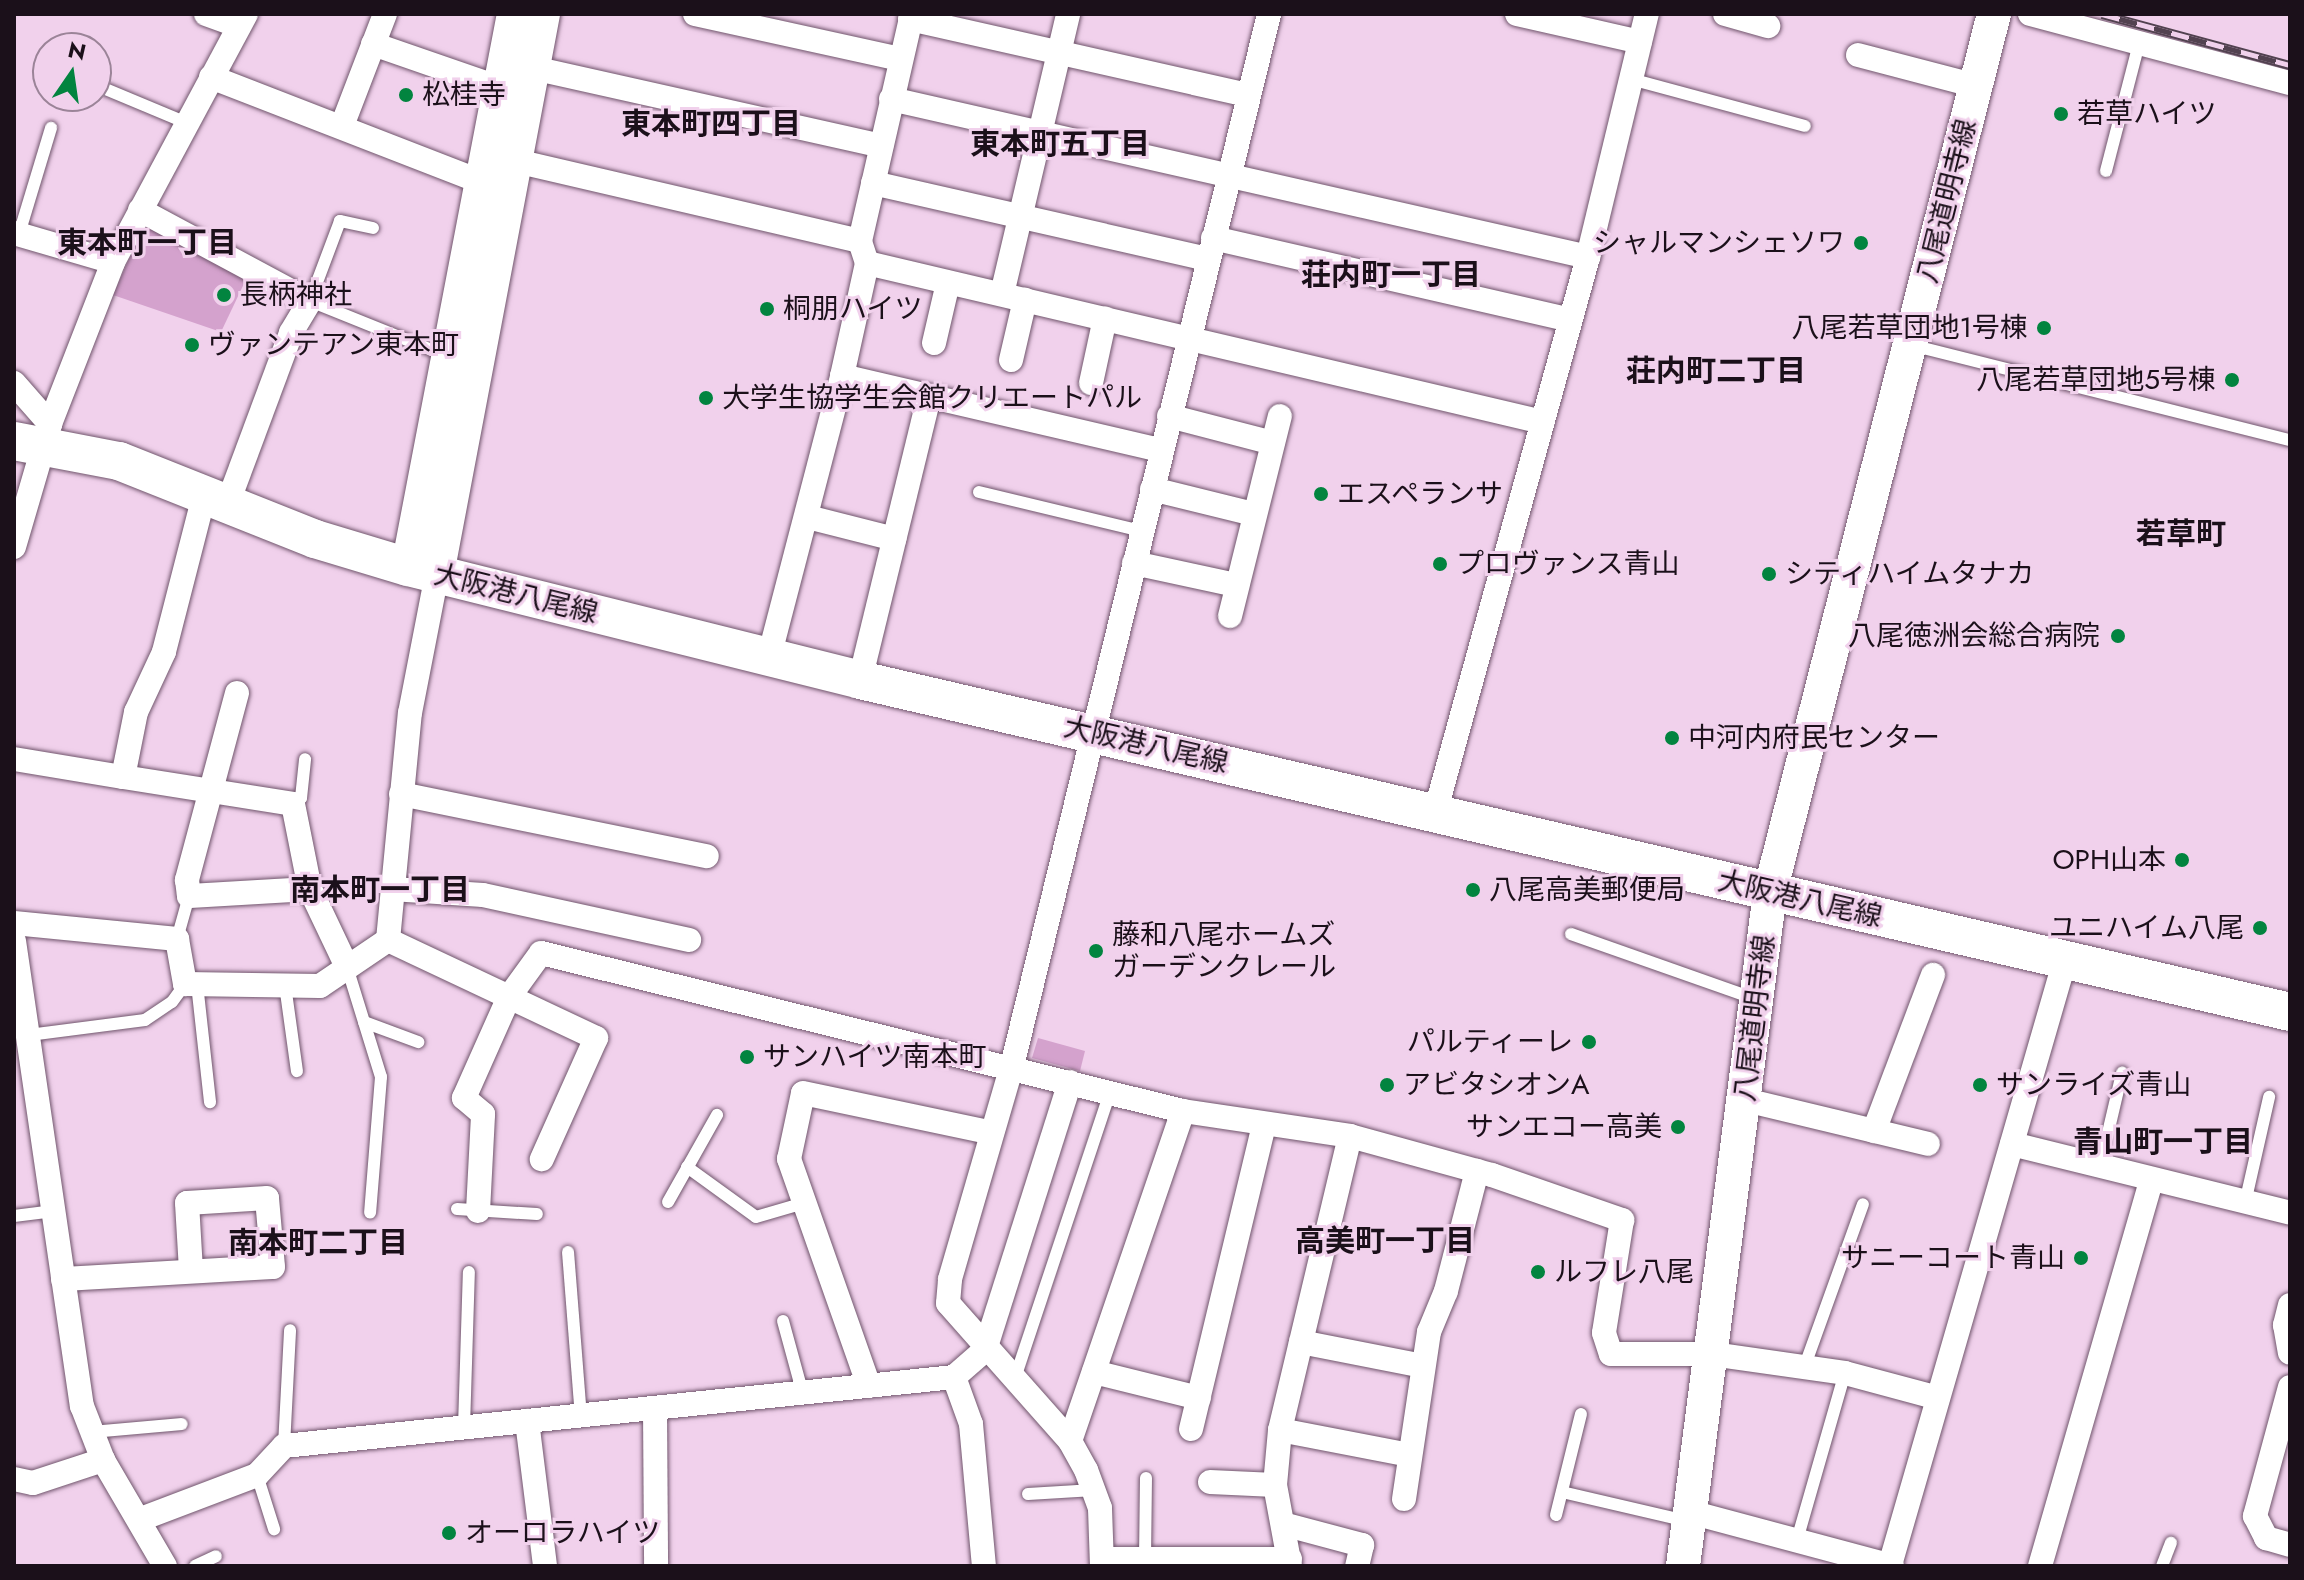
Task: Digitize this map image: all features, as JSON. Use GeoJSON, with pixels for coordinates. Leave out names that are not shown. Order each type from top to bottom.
{"type":"FeatureCollection","features":[{"type":"Feature","properties":{"kind":"main road","name":"八尾道明寺線"},"geometry":{"type":"LineString","coordinates":[[1683,1566],[1770,892],[1994,14]]}},
{"type":"Feature","properties":{"kind":"main road"},"geometry":{"type":"LineString","coordinates":[[422,571],[516,161],[533,68],[518,15]]}},
{"type":"Feature","properties":{"kind":"main road"},"geometry":{"type":"LineString","coordinates":[[422,571],[449,357],[500,88],[518,15]]}},
{"type":"Feature","properties":{"kind":"main road","name":"大阪港八尾線"},"geometry":{"type":"LineString","coordinates":[[35,436],[119,461],[216,497],[315,539],[422,571],[860,680],[2290,1012]]}},
{"type":"Feature","properties":{"kind":"street"},"geometry":{"type":"LineString","coordinates":[[14,547],[35,436],[113,262],[242,20],[206,14]]}},
{"type":"Feature","properties":{"kind":"street"},"geometry":{"type":"LineString","coordinates":[[342,126],[385,14]]}},
{"type":"Feature","properties":{"kind":"street"},"geometry":{"type":"LineString","coordinates":[[695,14],[900,59]]}},
{"type":"Feature","properties":{"kind":"street"},"geometry":{"type":"LineString","coordinates":[[1011,360],[1020,217],[1068,14]]}},
{"type":"Feature","properties":{"kind":"street"},"geometry":{"type":"LineString","coordinates":[[1517,14],[1640,42]]}},
{"type":"Feature","properties":{"kind":"street"},"geometry":{"type":"LineString","coordinates":[[1435,813],[1588,257],[1647,14]]}},
{"type":"Feature","properties":{"kind":"street"},"geometry":{"type":"LineString","coordinates":[[1725,14],[1768,26]]}},
{"type":"Feature","properties":{"kind":"street"},"geometry":{"type":"LineString","coordinates":[[2030,14],[2290,83]]}},
{"type":"Feature","properties":{"kind":"street"},"geometry":{"type":"LineString","coordinates":[[1263,15],[1229,176],[1012,1066],[950,1279],[948,1303],[985,1350],[1070,1441],[1100,1508],[1103,1563],[1145,1559],[1290,1562],[1275,1485],[1280,1430],[1350,1136]]}},
{"type":"Feature","properties":{"kind":"street"},"geometry":{"type":"LineString","coordinates":[[769,657],[808,517],[842,376],[873,183],[911,17],[1248,95]]}},
{"type":"Feature","properties":{"kind":"street"},"geometry":{"type":"LineString","coordinates":[[373,44],[500,88]]}},
{"type":"Feature","properties":{"kind":"street"},"geometry":{"type":"LineString","coordinates":[[1858,55],[1976,86]]}},
{"type":"Feature","properties":{"kind":"street"},"geometry":{"type":"LineString","coordinates":[[533,68],[881,146]]}},
{"type":"Feature","properties":{"kind":"street"},"geometry":{"type":"LineString","coordinates":[[211,77],[342,126],[444,171],[482,182]]}},
{"type":"Feature","properties":{"kind":"street"},"geometry":{"type":"LineString","coordinates":[[891,99],[1588,257]]}},
{"type":"Feature","properties":{"kind":"street"},"geometry":{"type":"LineString","coordinates":[[516,161],[863,252],[948,283],[1543,422]]}},
{"type":"Feature","properties":{"kind":"street"},"geometry":{"type":"LineString","coordinates":[[873,183],[1020,217],[1211,248],[1570,320]]}},
{"type":"Feature","properties":{"kind":"street"},"geometry":{"type":"LineString","coordinates":[[123,777],[136,712],[164,652],[216,497],[291,333],[310,301],[140,210]]}},
{"type":"Feature","properties":{"kind":"street"},"geometry":{"type":"LineString","coordinates":[[16,234],[113,262]]}},
{"type":"Feature","properties":{"kind":"street"},"geometry":{"type":"LineString","coordinates":[[934,343],[948,283]]}},
{"type":"Feature","properties":{"kind":"street"},"geometry":{"type":"LineString","coordinates":[[1091,383],[1105,318]]}},
{"type":"Feature","properties":{"kind":"street"},"geometry":{"type":"LineString","coordinates":[[842,376],[1161,450]]}},
{"type":"Feature","properties":{"kind":"street"},"geometry":{"type":"LineString","coordinates":[[14,383],[35,436]]}},
{"type":"Feature","properties":{"kind":"street"},"geometry":{"type":"LineString","coordinates":[[860,680],[929,398]]}},
{"type":"Feature","properties":{"kind":"street"},"geometry":{"type":"LineString","coordinates":[[1169,416],[1273,443]]}},
{"type":"Feature","properties":{"kind":"street"},"geometry":{"type":"LineString","coordinates":[[1230,616],[1280,416]]}},
{"type":"Feature","properties":{"kind":"street"},"geometry":{"type":"LineString","coordinates":[[1152,489],[1254,514]]}},
{"type":"Feature","properties":{"kind":"street"},"geometry":{"type":"LineString","coordinates":[[808,517],[894,539]]}},
{"type":"Feature","properties":{"kind":"street"},"geometry":{"type":"LineString","coordinates":[[1134,563],[1236,585]]}},
{"type":"Feature","properties":{"kind":"street"},"geometry":{"type":"LineString","coordinates":[[388,940],[422,571]]}},
{"type":"Feature","properties":{"kind":"street"},"geometry":{"type":"LineString","coordinates":[[237,693],[187,880],[189,896],[310,889]]}},
{"type":"Feature","properties":{"kind":"street"},"geometry":{"type":"LineString","coordinates":[[14,759],[293,804],[310,889],[347,967]]}},
{"type":"Feature","properties":{"kind":"street"},"geometry":{"type":"LineString","coordinates":[[401,794],[707,856]]}},
{"type":"Feature","properties":{"kind":"street"},"geometry":{"type":"LineString","coordinates":[[392,889],[483,895],[689,940]]}},
{"type":"Feature","properties":{"kind":"street"},"geometry":{"type":"LineString","coordinates":[[14,923],[177,939],[191,984],[320,986],[388,940]]}},
{"type":"Feature","properties":{"kind":"street"},"geometry":{"type":"LineString","coordinates":[[388,940],[596,1038],[542,1159]]}},
{"type":"Feature","properties":{"kind":"street"},"geometry":{"type":"LineString","coordinates":[[14,941],[18,992],[29,1035],[25,1079],[54,1211],[82,1406],[103,1460],[141,1519],[165,1566]]}},
{"type":"Feature","properties":{"kind":"street"},"geometry":{"type":"LineString","coordinates":[[468,1210],[483,1114],[464,1098],[509,997],[541,953],[1012,1066],[1183,1111],[1264,1126],[1350,1136],[1477,1171],[1622,1220],[1604,1333],[1611,1354],[1712,1354],[1845,1373],[1938,1398]]}},
{"type":"Feature","properties":{"kind":"street"},"geometry":{"type":"LineString","coordinates":[[1689,1517],[1797,1540],[1891,1566],[2065,960]]}},
{"type":"Feature","properties":{"kind":"street"},"geometry":{"type":"LineString","coordinates":[[1874,1131],[1933,975]]}},
{"type":"Feature","properties":{"kind":"street"},"geometry":{"type":"LineString","coordinates":[[141,1519],[257,1475],[284,1446],[954,1377],[985,1350],[1070,1082]]}},
{"type":"Feature","properties":{"kind":"street"},"geometry":{"type":"LineString","coordinates":[[869,1386],[789,1159],[803,1093],[992,1133]]}},
{"type":"Feature","properties":{"kind":"street"},"geometry":{"type":"LineString","coordinates":[[1745,1100],[1928,1144]]}},
{"type":"Feature","properties":{"kind":"street"},"geometry":{"type":"LineString","coordinates":[[1070,1441],[1183,1111]]}},
{"type":"Feature","properties":{"kind":"street"},"geometry":{"type":"LineString","coordinates":[[1191,1429],[1264,1126]]}},
{"type":"Feature","properties":{"kind":"street"},"geometry":{"type":"LineString","coordinates":[[2012,1144],[2151,1182],[2290,1213]]}},
{"type":"Feature","properties":{"kind":"street"},"geometry":{"type":"LineString","coordinates":[[1404,1499],[1429,1332],[1446,1291],[1477,1171]]}},
{"type":"Feature","properties":{"kind":"street"},"geometry":{"type":"LineString","coordinates":[[2040,1566],[2151,1182]]}},
{"type":"Feature","properties":{"kind":"street"},"geometry":{"type":"LineString","coordinates":[[63,1279],[191,1271]]}},
{"type":"Feature","properties":{"kind":"street"},"geometry":{"type":"LineString","coordinates":[[2290,1305],[2285,1325],[2290,1353]]}},
{"type":"Feature","properties":{"kind":"street"},"geometry":{"type":"LineString","coordinates":[[1301,1342],[1423,1366]]}},
{"type":"Feature","properties":{"kind":"street"},"geometry":{"type":"LineString","coordinates":[[1094,1372],[1199,1398]]}},
{"type":"Feature","properties":{"kind":"street"},"geometry":{"type":"LineString","coordinates":[[954,1377],[971,1424],[984,1566]]}},
{"type":"Feature","properties":{"kind":"street"},"geometry":{"type":"LineString","coordinates":[[2290,1387],[2255,1516],[2266,1538],[2290,1545]]}},
{"type":"Feature","properties":{"kind":"street"},"geometry":{"type":"LineString","coordinates":[[655,1409],[656,1566]]}},
{"type":"Feature","properties":{"kind":"street"},"geometry":{"type":"LineString","coordinates":[[527,1421],[545,1566]]}},
{"type":"Feature","properties":{"kind":"street"},"geometry":{"type":"LineString","coordinates":[[1280,1430],[1410,1455]]}},
{"type":"Feature","properties":{"kind":"street"},"geometry":{"type":"LineString","coordinates":[[14,1479],[33,1483],[103,1460]]}},
{"type":"Feature","properties":{"kind":"street"},"geometry":{"type":"LineString","coordinates":[[1210,1482],[1275,1485]]}},
{"type":"Feature","properties":{"kind":"street"},"geometry":{"type":"LineString","coordinates":[[1283,1524],[1362,1545],[1357,1566]]}},
{"type":"Feature","properties":{"kind":"lane"},"geometry":{"type":"LineString","coordinates":[[2106,171],[2139,43]]}},
{"type":"Feature","properties":{"kind":"lane"},"geometry":{"type":"LineString","coordinates":[[1631,79],[1805,126]]}},
{"type":"Feature","properties":{"kind":"lane"},"geometry":{"type":"LineString","coordinates":[[112,92],[187,123]]}},
{"type":"Feature","properties":{"kind":"lane"},"geometry":{"type":"LineString","coordinates":[[16,234],[51,128]]}},
{"type":"Feature","properties":{"kind":"lane"},"geometry":{"type":"LineString","coordinates":[[373,228],[340,221],[310,301],[449,357]]}},
{"type":"Feature","properties":{"kind":"lane"},"geometry":{"type":"LineString","coordinates":[[1911,345],[2290,440]]}},
{"type":"Feature","properties":{"kind":"lane"},"geometry":{"type":"LineString","coordinates":[[979,492],[1142,531]]}},
{"type":"Feature","properties":{"kind":"lane"},"geometry":{"type":"LineString","coordinates":[[293,804],[301,798],[305,759]]}},
{"type":"Feature","properties":{"kind":"lane"},"geometry":{"type":"LineString","coordinates":[[177,939],[189,896]]}},
{"type":"Feature","properties":{"kind":"lane"},"geometry":{"type":"LineString","coordinates":[[1571,934],[1757,999]]}},
{"type":"Feature","properties":{"kind":"lane"},"geometry":{"type":"LineString","coordinates":[[347,967],[381,1077],[370,1213]]}},
{"type":"Feature","properties":{"kind":"lane"},"geometry":{"type":"LineString","coordinates":[[29,1035],[145,1020],[172,1002],[191,984]]}},
{"type":"Feature","properties":{"kind":"lane"},"geometry":{"type":"LineString","coordinates":[[191,984],[210,1102]]}},
{"type":"Feature","properties":{"kind":"lane"},"geometry":{"type":"LineString","coordinates":[[285,985],[297,1071]]}},
{"type":"Feature","properties":{"kind":"lane"},"geometry":{"type":"LineString","coordinates":[[364,1022],[418,1042]]}},
{"type":"Feature","properties":{"kind":"lane"},"geometry":{"type":"LineString","coordinates":[[2100,1167],[2122,1073]]}},
{"type":"Feature","properties":{"kind":"lane"},"geometry":{"type":"LineString","coordinates":[[1014,1381],[1110,1092]]}},
{"type":"Feature","properties":{"kind":"lane"},"geometry":{"type":"LineString","coordinates":[[2245,1203],[2269,1097]]}},
{"type":"Feature","properties":{"kind":"lane"},"geometry":{"type":"LineString","coordinates":[[668,1202],[717,1115]]}},
{"type":"Feature","properties":{"kind":"lane"},"geometry":{"type":"LineString","coordinates":[[687,1167],[756,1217],[804,1203]]}},
{"type":"Feature","properties":{"kind":"lane"},"geometry":{"type":"LineString","coordinates":[[1804,1368],[1863,1204]]}},
{"type":"Feature","properties":{"kind":"lane"},"geometry":{"type":"LineString","coordinates":[[468,1210],[537,1214]]}},
{"type":"Feature","properties":{"kind":"lane"},"geometry":{"type":"LineString","coordinates":[[14,1216],[54,1211]]}},
{"type":"Feature","properties":{"kind":"lane"},"geometry":{"type":"LineString","coordinates":[[568,1252],[581,1416]]}},
{"type":"Feature","properties":{"kind":"lane"},"geometry":{"type":"LineString","coordinates":[[464,1427],[469,1272]]}},
{"type":"Feature","properties":{"kind":"lane"},"geometry":{"type":"LineString","coordinates":[[783,1321],[803,1394]]}},
{"type":"Feature","properties":{"kind":"lane"},"geometry":{"type":"LineString","coordinates":[[284,1446],[290,1330]]}},
{"type":"Feature","properties":{"kind":"lane"},"geometry":{"type":"LineString","coordinates":[[1797,1540],[1845,1373]]}},
{"type":"Feature","properties":{"kind":"lane"},"geometry":{"type":"LineString","coordinates":[[1556,1515],[1581,1414]]}},
{"type":"Feature","properties":{"kind":"lane"},"geometry":{"type":"LineString","coordinates":[[92,1432],[182,1424]]}},
{"type":"Feature","properties":{"kind":"lane"},"geometry":{"type":"LineString","coordinates":[[257,1475],[274,1529]]}},
{"type":"Feature","properties":{"kind":"lane"},"geometry":{"type":"LineString","coordinates":[[1145,1559],[1146,1478]]}},
{"type":"Feature","properties":{"kind":"lane"},"geometry":{"type":"LineString","coordinates":[[1028,1494],[1094,1490]]}},
{"type":"Feature","properties":{"kind":"lane"},"geometry":{"type":"LineString","coordinates":[[1562,1492],[1689,1517]]}},
{"type":"Feature","properties":{"kind":"lane"},"geometry":{"type":"LineString","coordinates":[[2162,1566],[2171,1543]]}},
{"type":"Feature","properties":{"kind":"lane"},"geometry":{"type":"LineString","coordinates":[[195,1566],[216,1556]]}},
{"type":"Feature","properties":{"kind":"shaded area"},"geometry":{"type":"Polygon","coordinates":[[[145,223],[250,271],[221,332],[113,295],[145,223]]]}},
{"type":"Feature","properties":{"kind":"shaded area"},"geometry":{"type":"Polygon","coordinates":[[[1038,1038],[1085,1051],[1080,1071],[1032,1058],[1038,1038]]]}},
{"type":"Feature","properties":{"kind":"railway"},"geometry":{"type":"LineString","coordinates":[[2102,14],[2290,65]]}},
{"type":"Feature","properties":{"kind":"place","name":"松桂寺"},"geometry":{"type":"Point","coordinates":[406,95]}},
{"type":"Feature","properties":{"kind":"place","name":"若草ハイツ"},"geometry":{"type":"Point","coordinates":[2061,114]}},
{"type":"Feature","properties":{"kind":"place","name":"シャルマンシェソワ"},"geometry":{"type":"Point","coordinates":[1861,243]}},
{"type":"Feature","properties":{"kind":"place","name":"長柄神社"},"geometry":{"type":"Point","coordinates":[224,295]}},
{"type":"Feature","properties":{"kind":"place","name":"桐朋ハイツ"},"geometry":{"type":"Point","coordinates":[767,309]}},
{"type":"Feature","properties":{"kind":"place","name":"八尾若草団地1号棟"},"geometry":{"type":"Point","coordinates":[2044,328]}},
{"type":"Feature","properties":{"kind":"place","name":"ヴァンテアン東本町"},"geometry":{"type":"Point","coordinates":[192,345]}},
{"type":"Feature","properties":{"kind":"place","name":"八尾若草団地5号棟"},"geometry":{"type":"Point","coordinates":[2232,380]}},
{"type":"Feature","properties":{"kind":"place","name":"大学生協学生会館クリエートパル"},"geometry":{"type":"Point","coordinates":[706,398]}},
{"type":"Feature","properties":{"kind":"place","name":"エスペランサ"},"geometry":{"type":"Point","coordinates":[1321,494]}},
{"type":"Feature","properties":{"kind":"place","name":"プロヴァンス青山"},"geometry":{"type":"Point","coordinates":[1440,564]}},
{"type":"Feature","properties":{"kind":"place","name":"シティハイムタナカ"},"geometry":{"type":"Point","coordinates":[1769,574]}},
{"type":"Feature","properties":{"kind":"place","name":"八尾徳洲会総合病院"},"geometry":{"type":"Point","coordinates":[2118,636]}},
{"type":"Feature","properties":{"kind":"place","name":"中河内府民センター"},"geometry":{"type":"Point","coordinates":[1672,738]}},
{"type":"Feature","properties":{"kind":"place","name":"OPH山本"},"geometry":{"type":"Point","coordinates":[2182,860]}},
{"type":"Feature","properties":{"kind":"place","name":"八尾高美郵便局"},"geometry":{"type":"Point","coordinates":[1473,890]}},
{"type":"Feature","properties":{"kind":"place","name":"ユニハイム八尾"},"geometry":{"type":"Point","coordinates":[2260,928]}},
{"type":"Feature","properties":{"kind":"place","name":"藤和八尾ホームズ ガーデンクレール"},"geometry":{"type":"Point","coordinates":[1096,951]}},
{"type":"Feature","properties":{"kind":"place","name":"パルティーレ"},"geometry":{"type":"Point","coordinates":[1589,1042]}},
{"type":"Feature","properties":{"kind":"place","name":"サンハイツ南本町"},"geometry":{"type":"Point","coordinates":[747,1057]}},
{"type":"Feature","properties":{"kind":"place","name":"アビタシオンA"},"geometry":{"type":"Point","coordinates":[1387,1085]}},
{"type":"Feature","properties":{"kind":"place","name":"サンライズ青山"},"geometry":{"type":"Point","coordinates":[1980,1085]}},
{"type":"Feature","properties":{"kind":"place","name":"サンエコー高美"},"geometry":{"type":"Point","coordinates":[1678,1127]}},
{"type":"Feature","properties":{"kind":"place","name":"サニーコート青山"},"geometry":{"type":"Point","coordinates":[2081,1258]}},
{"type":"Feature","properties":{"kind":"place","name":"ルフレ八尾"},"geometry":{"type":"Point","coordinates":[1538,1272]}},
{"type":"Feature","properties":{"kind":"place","name":"オーロラハイツ"},"geometry":{"type":"Point","coordinates":[449,1533]}},
{"type":"Feature","properties":{"kind":"district","name":"東本町四丁目"},"geometry":{"type":"Point","coordinates":[711,124]}},
{"type":"Feature","properties":{"kind":"district","name":"東本町五丁目"},"geometry":{"type":"Point","coordinates":[1060,144]}},
{"type":"Feature","properties":{"kind":"district","name":"東本町一丁目"},"geometry":{"type":"Point","coordinates":[147,243]}},
{"type":"Feature","properties":{"kind":"district","name":"荘内町一丁目"},"geometry":{"type":"Point","coordinates":[1391,275]}},
{"type":"Feature","properties":{"kind":"district","name":"荘内町二丁目"},"geometry":{"type":"Point","coordinates":[1716,371]}},
{"type":"Feature","properties":{"kind":"district","name":"若草町"},"geometry":{"type":"Point","coordinates":[2181,534]}},
{"type":"Feature","properties":{"kind":"district","name":"南本町一丁目"},"geometry":{"type":"Point","coordinates":[380,890]}},
{"type":"Feature","properties":{"kind":"district","name":"青山町一丁目"},"geometry":{"type":"Point","coordinates":[2163,1142]}},
{"type":"Feature","properties":{"kind":"district","name":"高美町一丁目"},"geometry":{"type":"Point","coordinates":[1385,1241]}},
{"type":"Feature","properties":{"kind":"district","name":"南本町二丁目"},"geometry":{"type":"Point","coordinates":[318,1243]}}]}
